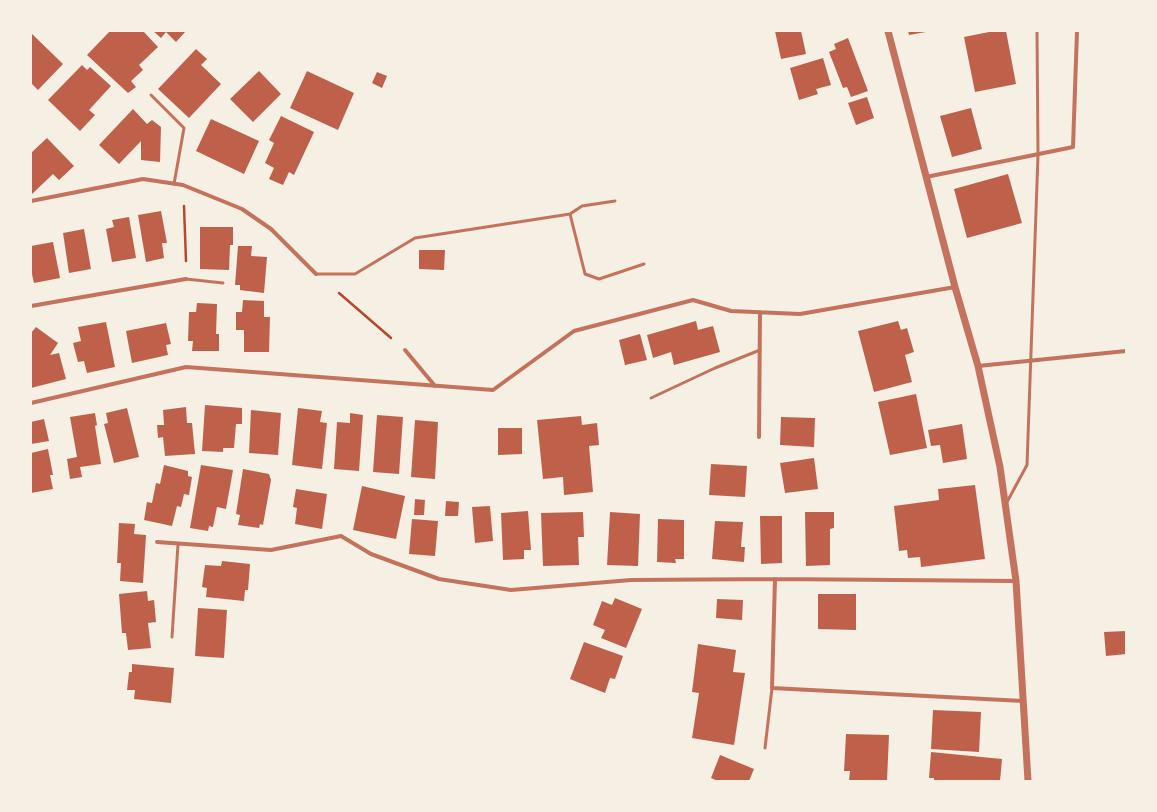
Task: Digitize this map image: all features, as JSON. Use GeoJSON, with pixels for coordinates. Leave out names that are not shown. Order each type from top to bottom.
{"type":"FeatureCollection","features":[{"type":"Feature","properties":{"kind":"street"},"geometry":{"type":"LineString","coordinates":[[888,31],[955,286],[978,366],[1000,467],[1016,581],[1028,781]]}},
{"type":"Feature","properties":{"kind":"street"},"geometry":{"type":"LineString","coordinates":[[926,177],[1073,147],[1077,31]]}},
{"type":"Feature","properties":{"kind":"street"},"geometry":{"type":"LineString","coordinates":[[31,201],[143,179],[183,185],[242,209],[271,229],[316,274]]}},
{"type":"Feature","properties":{"kind":"street"},"geometry":{"type":"LineString","coordinates":[[31,306],[186,279]]}},
{"type":"Feature","properties":{"kind":"street"},"geometry":{"type":"LineString","coordinates":[[31,403],[186,367],[493,390],[574,331],[693,300],[731,310],[800,314],[955,286]]}},
{"type":"Feature","properties":{"kind":"street"},"geometry":{"type":"LineString","coordinates":[[759,437],[760,312]]}},
{"type":"Feature","properties":{"kind":"street"},"geometry":{"type":"LineString","coordinates":[[405,350],[435,386]]}},
{"type":"Feature","properties":{"kind":"street"},"geometry":{"type":"LineString","coordinates":[[978,366],[1126,351]]}},
{"type":"Feature","properties":{"kind":"street"},"geometry":{"type":"LineString","coordinates":[[157,542],[271,550],[341,536],[371,554],[439,579],[511,590],[631,580],[775,579],[1016,581]]}},
{"type":"Feature","properties":{"kind":"street"},"geometry":{"type":"LineString","coordinates":[[775,579],[772,688],[1024,701]]}},
{"type":"Feature","properties":{"kind":"lane"},"geometry":{"type":"LineString","coordinates":[[1005,506],[1027,465],[1038,155],[1037,31]]}},
{"type":"Feature","properties":{"kind":"lane"},"geometry":{"type":"LineString","coordinates":[[151,95],[184,128],[174,184]]}},
{"type":"Feature","properties":{"kind":"lane"},"geometry":{"type":"LineString","coordinates":[[316,274],[355,274],[415,238],[570,214],[582,206],[615,201]]}},
{"type":"Feature","properties":{"kind":"lane"},"geometry":{"type":"LineString","coordinates":[[570,214],[585,274],[599,279],[644,264]]}},
{"type":"Feature","properties":{"kind":"lane"},"geometry":{"type":"LineString","coordinates":[[186,279],[223,283]]}},
{"type":"Feature","properties":{"kind":"lane"},"geometry":{"type":"LineString","coordinates":[[651,398],[715,368],[760,350]]}},
{"type":"Feature","properties":{"kind":"lane"},"geometry":{"type":"LineString","coordinates":[[172,637],[178,544]]}},
{"type":"Feature","properties":{"kind":"lane"},"geometry":{"type":"LineString","coordinates":[[765,748],[772,688]]}},
{"type":"Feature","properties":{"kind":"path"},"geometry":{"type":"LineString","coordinates":[[183,185],[186,279]]}},
{"type":"Feature","properties":{"kind":"path"},"geometry":{"type":"LineString","coordinates":[[316,274],[405,350]]}},
{"type":"Feature","properties":{"kind":"building"},"geometry":{"type":"Polygon","coordinates":[[[110,31],[143,31],[158,47],[139,65],[143,70],[131,81],[136,87],[128,93],[87,55],[110,31]]]}},
{"type":"Feature","properties":{"kind":"building"},"geometry":{"type":"Polygon","coordinates":[[[153,31],[186,31],[176,42],[166,32],[161,38],[153,31]]]}},
{"type":"Feature","properties":{"kind":"building"},"geometry":{"type":"Polygon","coordinates":[[[775,31],[801,31],[806,54],[781,59],[775,31]]]}},
{"type":"Feature","properties":{"kind":"building"},"geometry":{"type":"Polygon","coordinates":[[[908,31],[926,31],[926,32],[909,35],[908,31]]]}},
{"type":"Feature","properties":{"kind":"building"},"geometry":{"type":"Polygon","coordinates":[[[994,31],[1006,31],[1016,84],[975,92],[964,37],[994,31]]]}},
{"type":"Feature","properties":{"kind":"building"},"geometry":{"type":"Polygon","coordinates":[[[31,33],[63,64],[38,90],[31,83],[31,33]]]}},
{"type":"Feature","properties":{"kind":"building"},"geometry":{"type":"Polygon","coordinates":[[[848,38],[868,91],[851,97],[847,87],[843,88],[829,52],[836,49],[834,44],[848,38]]]}},
{"type":"Feature","properties":{"kind":"building"},"geometry":{"type":"Polygon","coordinates":[[[196,49],[207,59],[201,65],[221,84],[189,118],[158,89],[196,49]]]}},
{"type":"Feature","properties":{"kind":"building"},"geometry":{"type":"Polygon","coordinates":[[[823,58],[831,85],[816,89],[818,94],[799,100],[790,68],[823,58]]]}},
{"type":"Feature","properties":{"kind":"building"},"geometry":{"type":"Polygon","coordinates":[[[82,65],[87,70],[90,67],[111,86],[89,110],[95,115],[80,131],[48,100],[82,65]]]}},
{"type":"Feature","properties":{"kind":"building"},"geometry":{"type":"Polygon","coordinates":[[[259,71],[281,94],[253,122],[230,99],[259,71]]]}},
{"type":"Feature","properties":{"kind":"building"},"geometry":{"type":"Polygon","coordinates":[[[307,71],[354,93],[338,130],[290,108],[307,71]]]}},
{"type":"Feature","properties":{"kind":"building"},"geometry":{"type":"Polygon","coordinates":[[[377,72],[387,76],[382,88],[372,83],[377,72]]]}},
{"type":"Feature","properties":{"kind":"building"},"geometry":{"type":"Polygon","coordinates":[[[867,97],[874,118],[856,125],[848,103],[867,97]]]}},
{"type":"Feature","properties":{"kind":"building"},"geometry":{"type":"Polygon","coordinates":[[[971,108],[982,149],[952,157],[940,116],[971,108]]]}},
{"type":"Feature","properties":{"kind":"building"},"geometry":{"type":"Polygon","coordinates":[[[133,109],[147,124],[152,120],[161,127],[160,162],[141,160],[141,141],[119,164],[99,145],[133,109]]]}},
{"type":"Feature","properties":{"kind":"building"},"geometry":{"type":"Polygon","coordinates":[[[281,116],[314,132],[294,175],[289,172],[283,185],[269,179],[274,168],[265,163],[274,143],[269,140],[281,116]]]}},
{"type":"Feature","properties":{"kind":"building"},"geometry":{"type":"Polygon","coordinates":[[[211,119],[259,141],[244,174],[196,151],[211,119]]]}},
{"type":"Feature","properties":{"kind":"building"},"geometry":{"type":"Polygon","coordinates":[[[47,138],[74,166],[59,180],[53,174],[32,194],[31,153],[47,138]]]}},
{"type":"Feature","properties":{"kind":"building"},"geometry":{"type":"Polygon","coordinates":[[[1008,174],[1022,223],[967,238],[954,189],[1008,174]]]}},
{"type":"Feature","properties":{"kind":"building"},"geometry":{"type":"Polygon","coordinates":[[[161,211],[167,243],[162,243],[164,258],[146,262],[138,215],[161,211]]]}},
{"type":"Feature","properties":{"kind":"building"},"geometry":{"type":"Polygon","coordinates":[[[129,217],[136,258],[112,262],[106,229],[114,227],[112,220],[129,217]]]}},
{"type":"Feature","properties":{"kind":"building"},"geometry":{"type":"Polygon","coordinates":[[[200,227],[233,227],[233,245],[230,245],[229,270],[200,269],[200,227]]]}},
{"type":"Feature","properties":{"kind":"building"},"geometry":{"type":"Polygon","coordinates":[[[84,229],[91,269],[69,273],[63,233],[84,229]]]}},
{"type":"Feature","properties":{"kind":"building"},"geometry":{"type":"Polygon","coordinates":[[[53,242],[60,278],[34,283],[31,270],[31,246],[53,242]]]}},
{"type":"Feature","properties":{"kind":"building"},"geometry":{"type":"Polygon","coordinates":[[[238,246],[252,246],[251,256],[267,257],[264,293],[240,290],[240,285],[235,285],[238,246]]]}},
{"type":"Feature","properties":{"kind":"building"},"geometry":{"type":"Polygon","coordinates":[[[419,250],[445,250],[444,270],[419,269],[419,250]]]}},
{"type":"Feature","properties":{"kind":"building"},"geometry":{"type":"Polygon","coordinates":[[[243,300],[264,301],[264,317],[270,317],[269,352],[244,352],[244,330],[236,330],[236,312],[242,312],[243,300]]]}},
{"type":"Feature","properties":{"kind":"building"},"geometry":{"type":"Polygon","coordinates":[[[197,303],[217,304],[216,334],[219,334],[219,351],[192,351],[193,341],[188,341],[189,312],[196,312],[197,303]]]}},
{"type":"Feature","properties":{"kind":"building"},"geometry":{"type":"Polygon","coordinates":[[[696,321],[698,330],[713,326],[720,352],[674,365],[671,352],[653,358],[647,335],[696,321]]]}},
{"type":"Feature","properties":{"kind":"building"},"geometry":{"type":"Polygon","coordinates":[[[898,321],[901,330],[907,328],[914,352],[905,355],[912,382],[874,392],[858,331],[898,321]]]}},
{"type":"Feature","properties":{"kind":"building"},"geometry":{"type":"Polygon","coordinates":[[[106,322],[115,367],[87,373],[84,361],[78,362],[73,343],[81,341],[78,327],[106,322]]]}},
{"type":"Feature","properties":{"kind":"building"},"geometry":{"type":"Polygon","coordinates":[[[166,323],[171,344],[166,345],[168,355],[132,363],[126,331],[166,323]]]}},
{"type":"Feature","properties":{"kind":"building"},"geometry":{"type":"Polygon","coordinates":[[[36,327],[58,343],[50,355],[59,353],[66,379],[31,388],[31,333],[36,327]]]}},
{"type":"Feature","properties":{"kind":"building"},"geometry":{"type":"Polygon","coordinates":[[[640,334],[647,360],[625,365],[619,340],[640,334]]]}},
{"type":"Feature","properties":{"kind":"building"},"geometry":{"type":"Polygon","coordinates":[[[916,394],[927,448],[890,455],[878,402],[916,394]]]}},
{"type":"Feature","properties":{"kind":"building"},"geometry":{"type":"Polygon","coordinates":[[[205,405],[242,408],[242,424],[236,424],[234,448],[223,448],[223,452],[202,451],[205,405]]]}},
{"type":"Feature","properties":{"kind":"building"},"geometry":{"type":"Polygon","coordinates":[[[186,407],[187,423],[192,423],[195,454],[165,456],[163,437],[158,438],[157,425],[164,425],[163,410],[186,407]]]}},
{"type":"Feature","properties":{"kind":"building"},"geometry":{"type":"Polygon","coordinates":[[[127,408],[139,457],[114,463],[104,424],[108,423],[106,413],[127,408]]]}},
{"type":"Feature","properties":{"kind":"building"},"geometry":{"type":"Polygon","coordinates":[[[298,408],[322,411],[320,422],[327,423],[322,469],[292,465],[298,408]]]}},
{"type":"Feature","properties":{"kind":"building"},"geometry":{"type":"Polygon","coordinates":[[[251,410],[281,413],[278,455],[249,453],[251,410]]]}},
{"type":"Feature","properties":{"kind":"building"},"geometry":{"type":"Polygon","coordinates":[[[95,413],[97,425],[95,426],[101,464],[80,467],[82,477],[70,479],[67,459],[77,457],[70,417],[95,413]]]}},
{"type":"Feature","properties":{"kind":"building"},"geometry":{"type":"Polygon","coordinates":[[[350,413],[363,415],[359,471],[334,469],[337,422],[350,423],[350,413]]]}},
{"type":"Feature","properties":{"kind":"building"},"geometry":{"type":"Polygon","coordinates":[[[377,415],[403,417],[399,474],[373,472],[377,415]]]}},
{"type":"Feature","properties":{"kind":"building"},"geometry":{"type":"Polygon","coordinates":[[[581,416],[582,425],[597,423],[599,445],[589,446],[593,492],[564,495],[563,477],[543,479],[537,420],[581,416]]]}},
{"type":"Feature","properties":{"kind":"building"},"geometry":{"type":"Polygon","coordinates":[[[781,417],[815,418],[814,447],[780,445],[781,417]]]}},
{"type":"Feature","properties":{"kind":"building"},"geometry":{"type":"Polygon","coordinates":[[[44,419],[49,441],[31,444],[31,422],[44,419]]]}},
{"type":"Feature","properties":{"kind":"building"},"geometry":{"type":"Polygon","coordinates":[[[415,420],[438,422],[435,479],[411,477],[415,420]]]}},
{"type":"Feature","properties":{"kind":"building"},"geometry":{"type":"Polygon","coordinates":[[[962,424],[967,459],[943,463],[940,445],[931,446],[928,430],[962,424]]]}},
{"type":"Feature","properties":{"kind":"building"},"geometry":{"type":"Polygon","coordinates":[[[498,428],[522,428],[522,454],[498,455],[498,428]]]}},
{"type":"Feature","properties":{"kind":"building"},"geometry":{"type":"Polygon","coordinates":[[[48,449],[53,475],[50,475],[53,489],[31,493],[31,453],[48,449]]]}},
{"type":"Feature","properties":{"kind":"building"},"geometry":{"type":"Polygon","coordinates":[[[814,458],[818,489],[785,493],[780,463],[814,458]]]}},
{"type":"Feature","properties":{"kind":"building"},"geometry":{"type":"Polygon","coordinates":[[[711,464],[747,466],[745,497],[709,495],[711,464]]]}},
{"type":"Feature","properties":{"kind":"building"},"geometry":{"type":"Polygon","coordinates":[[[164,465],[188,471],[188,476],[192,477],[189,495],[184,494],[181,507],[177,506],[172,526],[144,520],[147,502],[152,503],[156,483],[160,484],[164,465]]]}},
{"type":"Feature","properties":{"kind":"building"},"geometry":{"type":"Polygon","coordinates":[[[201,465],[233,470],[226,509],[217,507],[213,527],[209,526],[208,531],[190,528],[201,465]]]}},
{"type":"Feature","properties":{"kind":"building"},"geometry":{"type":"Polygon","coordinates":[[[243,469],[269,474],[271,480],[263,525],[260,524],[259,528],[238,525],[240,515],[236,514],[243,469]]]}},
{"type":"Feature","properties":{"kind":"building"},"geometry":{"type":"Polygon","coordinates":[[[975,485],[985,559],[921,567],[920,557],[908,558],[907,550],[899,551],[894,506],[939,500],[938,489],[975,485]]]}},
{"type":"Feature","properties":{"kind":"building"},"geometry":{"type":"Polygon","coordinates":[[[362,486],[405,496],[396,539],[353,530],[362,486]]]}},
{"type":"Feature","properties":{"kind":"building"},"geometry":{"type":"Polygon","coordinates":[[[296,489],[327,494],[322,529],[295,524],[297,508],[293,507],[296,489]]]}},
{"type":"Feature","properties":{"kind":"building"},"geometry":{"type":"Polygon","coordinates":[[[415,499],[425,500],[424,515],[414,515],[415,499]]]}},
{"type":"Feature","properties":{"kind":"building"},"geometry":{"type":"Polygon","coordinates":[[[446,501],[459,502],[458,516],[445,516],[446,501]]]}},
{"type":"Feature","properties":{"kind":"building"},"geometry":{"type":"Polygon","coordinates":[[[490,506],[493,541],[475,543],[472,507],[490,506]]]}},
{"type":"Feature","properties":{"kind":"building"},"geometry":{"type":"Polygon","coordinates":[[[528,511],[531,550],[524,550],[524,559],[503,560],[501,513],[528,511]]]}},
{"type":"Feature","properties":{"kind":"building"},"geometry":{"type":"Polygon","coordinates":[[[583,512],[584,537],[578,537],[579,565],[543,566],[541,513],[583,512]]]}},
{"type":"Feature","properties":{"kind":"building"},"geometry":{"type":"Polygon","coordinates":[[[610,512],[640,514],[638,566],[607,565],[610,512]]]}},
{"type":"Feature","properties":{"kind":"building"},"geometry":{"type":"Polygon","coordinates":[[[805,512],[834,512],[834,528],[830,529],[830,565],[806,566],[805,512]]]}},
{"type":"Feature","properties":{"kind":"building"},"geometry":{"type":"Polygon","coordinates":[[[760,516],[782,516],[782,563],[761,564],[760,516]]]}},
{"type":"Feature","properties":{"kind":"building"},"geometry":{"type":"Polygon","coordinates":[[[412,519],[438,521],[435,556],[409,554],[412,519]]]}},
{"type":"Feature","properties":{"kind":"building"},"geometry":{"type":"Polygon","coordinates":[[[658,519],[684,520],[684,559],[675,559],[676,563],[657,562],[658,519]]]}},
{"type":"Feature","properties":{"kind":"building"},"geometry":{"type":"Polygon","coordinates":[[[715,521],[743,522],[741,547],[745,547],[744,562],[712,559],[715,521]]]}},
{"type":"Feature","properties":{"kind":"building"},"geometry":{"type":"Polygon","coordinates":[[[119,523],[135,524],[134,534],[146,535],[143,583],[120,581],[121,563],[117,563],[119,523]]]}},
{"type":"Feature","properties":{"kind":"building"},"geometry":{"type":"Polygon","coordinates":[[[222,561],[250,564],[248,590],[245,590],[244,601],[206,597],[207,588],[202,587],[205,565],[221,566],[222,561]]]}},
{"type":"Feature","properties":{"kind":"building"},"geometry":{"type":"Polygon","coordinates":[[[147,591],[148,601],[154,600],[156,622],[148,623],[151,648],[128,650],[126,633],[122,633],[119,594],[147,591]]]}},
{"type":"Feature","properties":{"kind":"building"},"geometry":{"type":"Polygon","coordinates":[[[818,594],[856,594],[856,630],[818,629],[818,594]]]}},
{"type":"Feature","properties":{"kind":"building"},"geometry":{"type":"Polygon","coordinates":[[[615,598],[642,609],[626,648],[601,638],[605,630],[593,625],[602,601],[612,605],[615,598]]]}},
{"type":"Feature","properties":{"kind":"building"},"geometry":{"type":"Polygon","coordinates":[[[717,599],[743,600],[742,620],[716,618],[717,599]]]}},
{"type":"Feature","properties":{"kind":"building"},"geometry":{"type":"Polygon","coordinates":[[[198,608],[227,610],[224,658],[195,656],[198,608]]]}},
{"type":"Feature","properties":{"kind":"building"},"geometry":{"type":"Polygon","coordinates":[[[1126,631],[1126,654],[1106,656],[1104,632],[1126,631]]]}},
{"type":"Feature","properties":{"kind":"building"},"geometry":{"type":"Polygon","coordinates":[[[584,642],[623,656],[615,679],[610,678],[605,693],[570,679],[584,642]]]}},
{"type":"Feature","properties":{"kind":"building"},"geometry":{"type":"Polygon","coordinates":[[[698,644],[736,650],[733,672],[745,673],[734,745],[692,738],[699,693],[692,692],[698,644]]]}},
{"type":"Feature","properties":{"kind":"building"},"geometry":{"type":"Polygon","coordinates":[[[132,664],[174,668],[171,703],[134,699],[135,690],[127,690],[129,672],[132,672],[132,664]]]}},
{"type":"Feature","properties":{"kind":"building"},"geometry":{"type":"Polygon","coordinates":[[[933,710],[981,712],[979,752],[931,749],[933,710]]]}},
{"type":"Feature","properties":{"kind":"building"},"geometry":{"type":"Polygon","coordinates":[[[846,734],[889,735],[887,781],[849,781],[850,771],[844,771],[846,734]]]}},
{"type":"Feature","properties":{"kind":"building"},"geometry":{"type":"Polygon","coordinates":[[[931,752],[1002,759],[1000,781],[934,781],[934,778],[929,778],[931,752]]]}},
{"type":"Feature","properties":{"kind":"building"},"geometry":{"type":"Polygon","coordinates":[[[720,755],[754,769],[749,781],[718,781],[711,778],[720,755]]]}}]}
